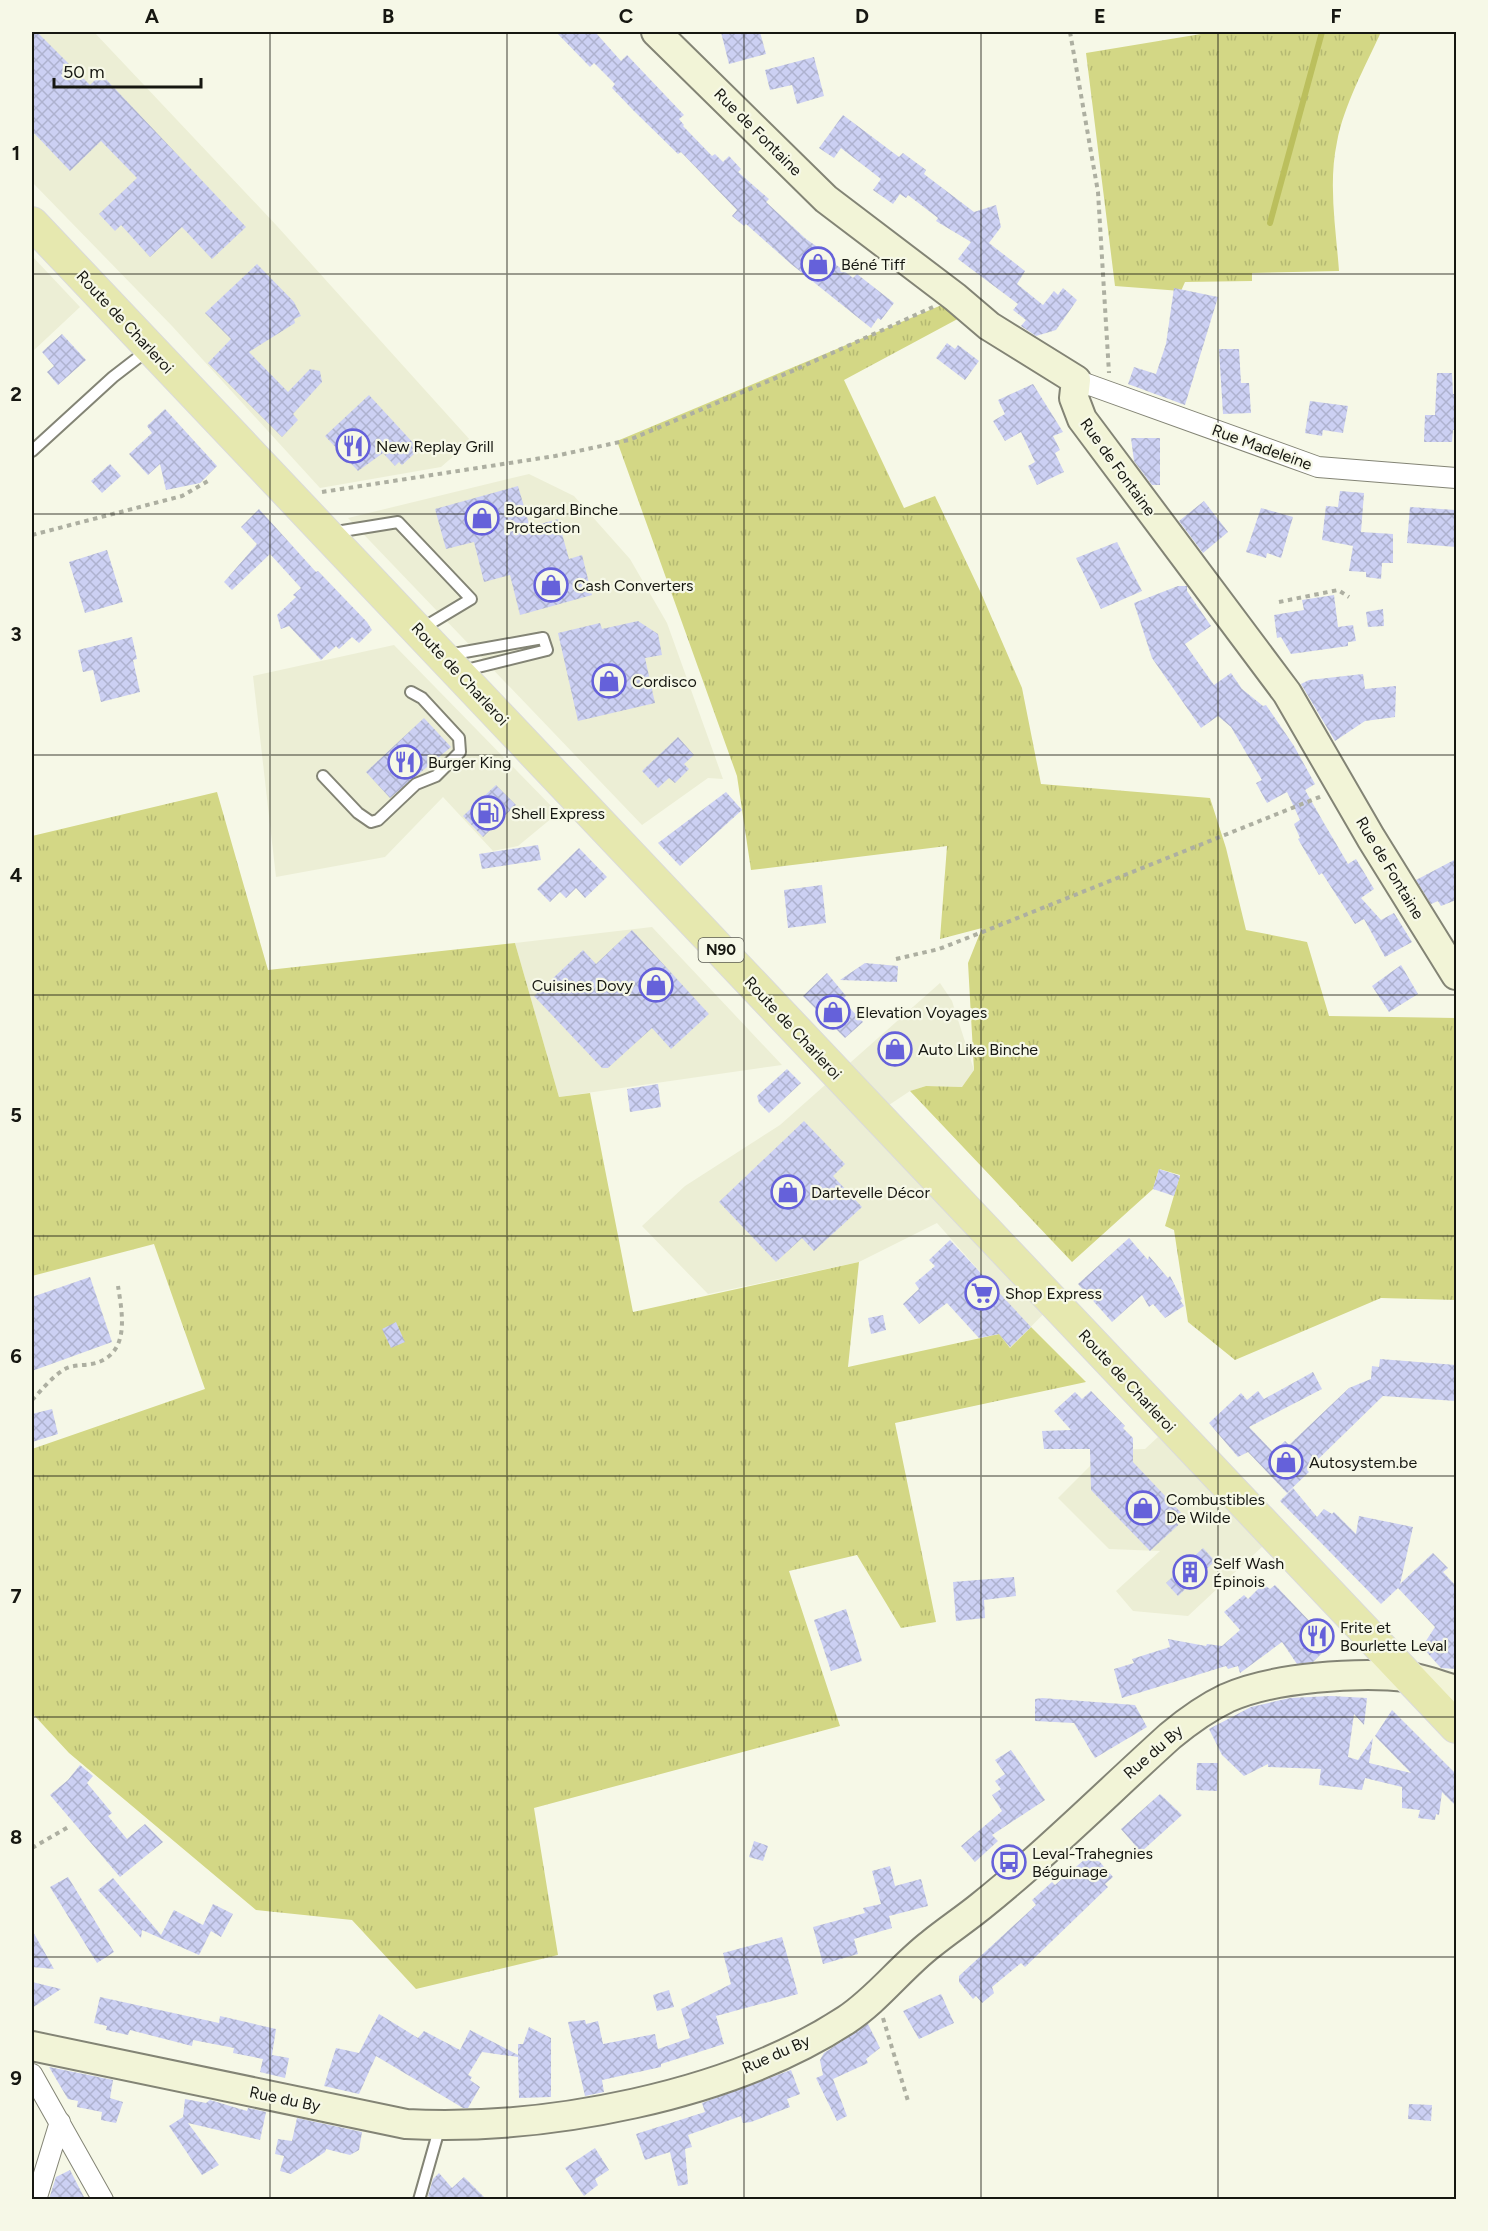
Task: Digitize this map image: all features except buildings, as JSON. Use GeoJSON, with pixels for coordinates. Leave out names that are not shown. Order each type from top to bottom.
{"type":"FeatureCollection","features":[{"type":"Feature","properties":{"kind":"main road","name":"Route de Charleroi"},"geometry":{"type":"LineString","coordinates":[[32,223],[1456,1727]]}},
{"type":"Feature","properties":{"kind":"street","name":"Rue de Fontaine"},"geometry":{"type":"LineString","coordinates":[[656,32],[826,199],[955,297],[989,326],[1076,380],[1074,398],[1082,419],[1287,693],[1456,975]]}},
{"type":"Feature","properties":{"kind":"street","name":"Rue Madeleine"},"geometry":{"type":"LineString","coordinates":[[1076,380],[1318,467],[1456,478]]}},
{"type":"Feature","properties":{"kind":"street","name":"Rue du By"},"geometry":{"type":"LineString","coordinates":[[32,2046],[406,2124],[464,2126],[648,2102],[682,2092],[802,2045],[848,2019],[929,1945],[982,1905],[1192,1718],[1227,1698],[1263,1686],[1353,1676],[1409,1677],[1456,1690]]}},
{"type":"Feature","properties":{"kind":"street"},"geometry":{"type":"LineString","coordinates":[[32,2074],[103,2199]]}},
{"type":"Feature","properties":{"kind":"street"},"geometry":{"type":"LineString","coordinates":[[36,2199],[60,2122]]}},
{"type":"Feature","properties":{"kind":"lane"},"geometry":{"type":"LineString","coordinates":[[32,451],[113,377],[151,348]]}},
{"type":"Feature","properties":{"kind":"lane"},"geometry":{"type":"LineString","coordinates":[[325,533],[398,522],[471,599],[418,631]]}},
{"type":"Feature","properties":{"kind":"lane"},"geometry":{"type":"LineString","coordinates":[[543,638],[547,650],[450,664],[543,638]]}},
{"type":"Feature","properties":{"kind":"lane"},"geometry":{"type":"LineString","coordinates":[[323,776],[358,813],[371,822],[378,820],[416,784],[436,776],[460,752],[459,738],[422,698],[411,692]]}},
{"type":"Feature","properties":{"kind":"lane"},"geometry":{"type":"LineString","coordinates":[[419,2199],[440,2126]]}},
{"type":"Feature","properties":{"kind":"path"},"geometry":{"type":"LineString","coordinates":[[1070,32],[1098,192],[1108,320],[1110,392]]}},
{"type":"Feature","properties":{"kind":"path"},"geometry":{"type":"LineString","coordinates":[[291,496],[555,456],[629,440],[797,369],[955,297]]}},
{"type":"Feature","properties":{"kind":"path"},"geometry":{"type":"LineString","coordinates":[[32,535],[182,496],[208,481]]}},
{"type":"Feature","properties":{"kind":"path"},"geometry":{"type":"LineString","coordinates":[[1279,602],[1338,590],[1349,597]]}},
{"type":"Feature","properties":{"kind":"path"},"geometry":{"type":"LineString","coordinates":[[896,958],[939,949],[1300,806],[1341,786]]}},
{"type":"Feature","properties":{"kind":"path"},"geometry":{"type":"LineString","coordinates":[[32,1400],[67,1368],[99,1362],[114,1352],[120,1340],[123,1318],[118,1286]]}},
{"type":"Feature","properties":{"kind":"path"},"geometry":{"type":"LineString","coordinates":[[32,1848],[70,1826]]}},
{"type":"Feature","properties":{"kind":"path"},"geometry":{"type":"LineString","coordinates":[[876,1994],[908,2101]]}},
{"type":"Feature","properties":{"kind":"shaded area"},"geometry":{"type":"Polygon","coordinates":[[[32,32],[94,32],[277,226],[471,441],[441,467],[320,488],[172,326],[32,182],[32,32]]]}},
{"type":"Feature","properties":{"kind":"shaded area"},"geometry":{"type":"Polygon","coordinates":[[[32,256],[80,307],[32,352],[32,256]]]}},
{"type":"Feature","properties":{"kind":"shaded area"},"geometry":{"type":"Polygon","coordinates":[[[529,474],[574,496],[630,559],[667,623],[723,779],[708,778],[642,825],[348,518],[529,474]]]}},
{"type":"Feature","properties":{"kind":"shaded area"},"geometry":{"type":"Polygon","coordinates":[[[394,645],[558,813],[518,846],[493,851],[443,797],[385,857],[276,877],[253,676],[394,645]]]}},
{"type":"Feature","properties":{"kind":"shaded area"},"geometry":{"type":"Polygon","coordinates":[[[652,927],[782,1065],[559,1097],[515,943],[652,927]]]}},
{"type":"Feature","properties":{"kind":"shaded area"},"geometry":{"type":"Polygon","coordinates":[[[940,983],[952,1001],[974,1070],[962,1087],[926,1086],[910,1091],[880,1111],[1058,1299],[1010,1348],[961,1294],[982,1274],[937,1223],[859,1262],[708,1294],[642,1226],[685,1186],[780,1125],[940,983]]]}},
{"type":"Feature","properties":{"kind":"shaded area"},"geometry":{"type":"Polygon","coordinates":[[[1158,1437],[1263,1546],[1188,1616],[1133,1611],[1116,1591],[1160,1551],[1109,1549],[1058,1498],[1106,1450],[1145,1449],[1158,1437]]]}},
{"type":"Feature","properties":{"kind":"green space"},"geometry":{"type":"Polygon","coordinates":[[[1213,32],[1381,32],[1350,100],[1340,128],[1334,158],[1333,190],[1339,271],[1252,273],[1252,281],[1185,282],[1181,291],[1115,286],[1086,53],[1213,32]]]}},
{"type":"Feature","properties":{"kind":"green space"},"geometry":{"type":"Polygon","coordinates":[[[949,302],[965,315],[844,380],[904,508],[935,496],[981,593],[1022,688],[1041,784],[1210,798],[1226,848],[1246,930],[1307,942],[1329,1016],[1456,1018],[1456,1300],[1381,1298],[1235,1360],[1188,1322],[1174,1230],[1165,1226],[1180,1175],[1159,1169],[1153,1189],[1072,1262],[910,1091],[926,1086],[962,1087],[974,1070],[968,963],[982,928],[940,939],[947,846],[751,870],[737,776],[617,441],[949,302]]]}},
{"type":"Feature","properties":{"kind":"green space"},"geometry":{"type":"Polygon","coordinates":[[[217,792],[268,970],[515,943],[559,1097],[590,1093],[633,1312],[859,1262],[848,1367],[999,1334],[1010,1348],[1031,1327],[1086,1382],[895,1423],[936,1622],[901,1628],[857,1555],[789,1571],[840,1726],[534,1808],[558,1955],[416,1989],[352,1920],[256,1910],[69,1753],[32,1713],[32,1449],[205,1389],[154,1244],[32,1276],[32,836],[217,792]]]}},
{"type":"Feature","properties":{"kind":"waterway"},"geometry":{"type":"LineString","coordinates":[[1270,223],[1322,32]]}},
{"type":"Feature","properties":{"kind":"place","name":"Béné Tiff"},"geometry":{"type":"Point","coordinates":[818,264]}},
{"type":"Feature","properties":{"kind":"place","name":"New Replay Grill"},"geometry":{"type":"Point","coordinates":[353,446]}},
{"type":"Feature","properties":{"kind":"place","name":"Bougard Binche Protection"},"geometry":{"type":"Point","coordinates":[482,518]}},
{"type":"Feature","properties":{"kind":"place","name":"Cash Converters"},"geometry":{"type":"Point","coordinates":[551,585]}},
{"type":"Feature","properties":{"kind":"place","name":"Cordisco"},"geometry":{"type":"Point","coordinates":[609,681]}},
{"type":"Feature","properties":{"kind":"place","name":"Burger King"},"geometry":{"type":"Point","coordinates":[405,762]}},
{"type":"Feature","properties":{"kind":"place","name":"Shell Express"},"geometry":{"type":"Point","coordinates":[488,813]}},
{"type":"Feature","properties":{"kind":"place","name":"Cuisines Dovy"},"geometry":{"type":"Point","coordinates":[656,985]}},
{"type":"Feature","properties":{"kind":"place","name":"Elevation Voyages"},"geometry":{"type":"Point","coordinates":[833,1012]}},
{"type":"Feature","properties":{"kind":"place","name":"Auto Like Binche"},"geometry":{"type":"Point","coordinates":[895,1049]}},
{"type":"Feature","properties":{"kind":"place","name":"Dartevelle Décor"},"geometry":{"type":"Point","coordinates":[788,1192]}},
{"type":"Feature","properties":{"kind":"place","name":"Shop Express"},"geometry":{"type":"Point","coordinates":[982,1293]}},
{"type":"Feature","properties":{"kind":"place","name":"Autosystem.be"},"geometry":{"type":"Point","coordinates":[1286,1462]}},
{"type":"Feature","properties":{"kind":"place","name":"Combustibles De Wilde"},"geometry":{"type":"Point","coordinates":[1143,1508]}},
{"type":"Feature","properties":{"kind":"place","name":"Self Wash Épinois"},"geometry":{"type":"Point","coordinates":[1190,1572]}},
{"type":"Feature","properties":{"kind":"place","name":"Frite et Bourlette Leval"},"geometry":{"type":"Point","coordinates":[1317,1636]}},
{"type":"Feature","properties":{"kind":"place","name":"Leval-Trahegnies Béguinage"},"geometry":{"type":"Point","coordinates":[1009,1862]}}]}
